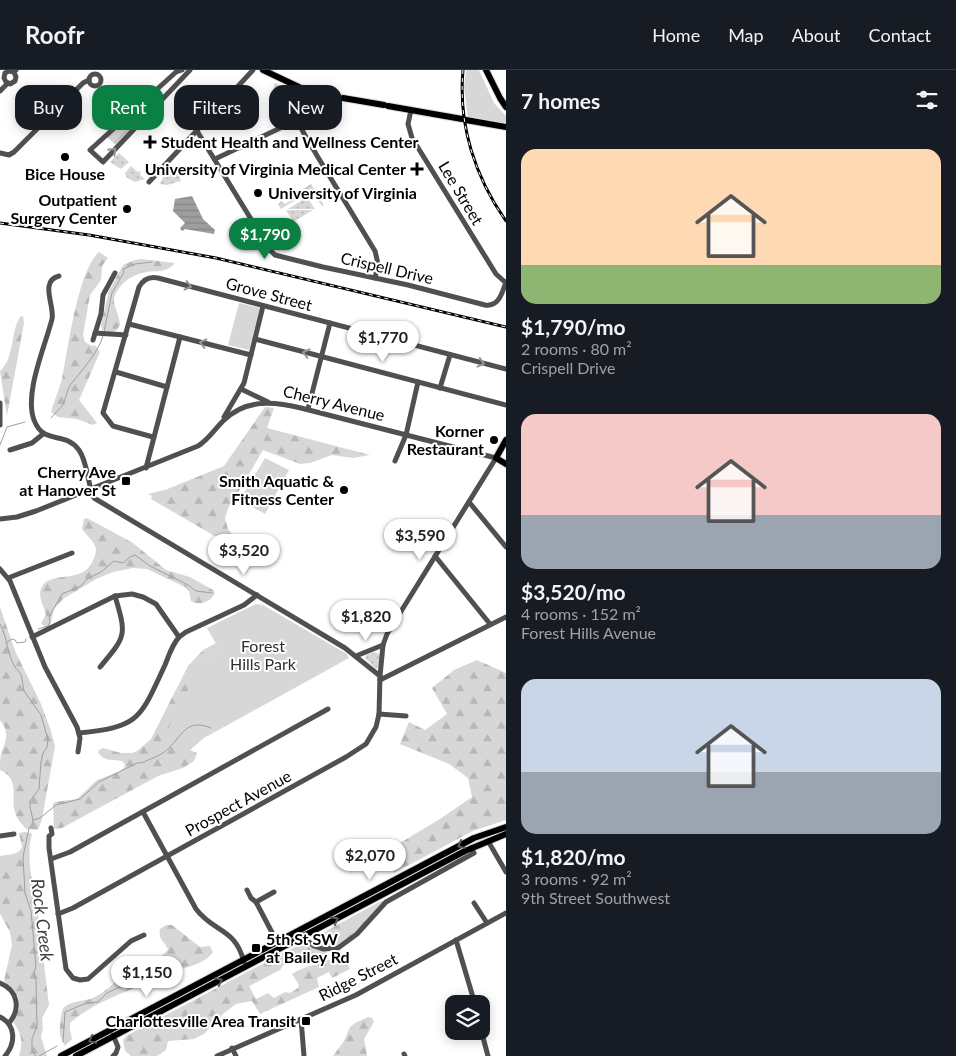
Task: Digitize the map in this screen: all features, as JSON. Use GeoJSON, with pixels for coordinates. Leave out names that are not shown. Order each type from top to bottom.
{"type":"FeatureCollection","features":[{"type":"Feature","properties":{"kind":"main road"},"geometry":{"type":"LineString","coordinates":[[486,70],[506,107]]}},
{"type":"Feature","properties":{"kind":"main road"},"geometry":{"type":"LineString","coordinates":[[267,71],[295,85]]}},
{"type":"Feature","properties":{"kind":"main road"},"geometry":{"type":"LineString","coordinates":[[343,98],[506,127]]}},
{"type":"Feature","properties":{"kind":"main road"},"geometry":{"type":"LineString","coordinates":[[496,458],[506,440]]}},
{"type":"Feature","properties":{"kind":"main road","name":"Cherry Avenue"},"geometry":{"type":"LineString","coordinates":[[496,458],[506,464]]}},
{"type":"Feature","properties":{"kind":"main road"},"geometry":{"type":"LineString","coordinates":[[61,1056],[112,1033],[386,889],[474,838],[506,827]]}},
{"type":"Feature","properties":{"kind":"main road"},"geometry":{"type":"LineString","coordinates":[[386,889],[440,869],[471,848],[506,834]]}},
{"type":"Feature","properties":{"kind":"main road"},"geometry":{"type":"LineString","coordinates":[[244,963],[278,942],[304,932]]}},
{"type":"Feature","properties":{"kind":"main road"},"geometry":{"type":"LineString","coordinates":[[76,1056],[112,1033]]}},
{"type":"Feature","properties":{"kind":"street"},"geometry":{"type":"LineString","coordinates":[[182,70],[176,72],[90,150],[104,162],[190,70]]}},
{"type":"Feature","properties":{"kind":"street"},"geometry":{"type":"LineString","coordinates":[[149,182],[253,70]]}},
{"type":"Feature","properties":{"kind":"street"},"geometry":{"type":"LineString","coordinates":[[0,91],[8,83],[15,81],[15,71],[5,73],[4,80],[8,83]]}},
{"type":"Feature","properties":{"kind":"street"},"geometry":{"type":"LineString","coordinates":[[0,153],[9,155],[14,152],[83,83],[89,80]]}},
{"type":"Feature","properties":{"kind":"street","name":"Lee Street"},"geometry":{"type":"LineString","coordinates":[[411,110],[408,124],[412,138],[496,274],[506,283]]}},
{"type":"Feature","properties":{"kind":"street"},"geometry":{"type":"LineString","coordinates":[[215,159],[276,130]]}},
{"type":"Feature","properties":{"kind":"street"},"geometry":{"type":"LineString","coordinates":[[301,130],[378,256],[375,278]]}},
{"type":"Feature","properties":{"kind":"street","name":"Crispell Drive"},"geometry":{"type":"LineString","coordinates":[[197,131],[273,253],[314,265],[408,285],[490,306],[497,302],[506,283]]}},
{"type":"Feature","properties":{"kind":"street"},"geometry":{"type":"LineString","coordinates":[[93,340],[101,314],[103,295],[115,273]]}},
{"type":"Feature","properties":{"kind":"street"},"geometry":{"type":"LineString","coordinates":[[59,276],[53,278],[49,283],[53,318],[32,395],[33,416],[39,430],[43,434],[67,440],[79,450],[94,498],[345,648],[380,678],[506,616]]}},
{"type":"Feature","properties":{"kind":"street","name":"Grove Street"},"geometry":{"type":"LineString","coordinates":[[129,324],[139,287],[142,282],[151,277],[506,369]]}},
{"type":"Feature","properties":{"kind":"street"},"geometry":{"type":"LineString","coordinates":[[222,422],[241,389],[263,306]]}},
{"type":"Feature","properties":{"kind":"street"},"geometry":{"type":"LineString","coordinates":[[308,409],[330,323]]}},
{"type":"Feature","properties":{"kind":"street"},"geometry":{"type":"LineString","coordinates":[[154,437],[115,428],[104,415],[129,324],[251,355]]}},
{"type":"Feature","properties":{"kind":"street"},"geometry":{"type":"LineString","coordinates":[[95,333],[126,335]]}},
{"type":"Feature","properties":{"kind":"street"},"geometry":{"type":"LineString","coordinates":[[146,468],[180,338]]}},
{"type":"Feature","properties":{"kind":"street"},"geometry":{"type":"LineString","coordinates":[[255,339],[506,405]]}},
{"type":"Feature","properties":{"kind":"street"},"geometry":{"type":"LineString","coordinates":[[440,388],[450,355]]}},
{"type":"Feature","properties":{"kind":"street"},"geometry":{"type":"LineString","coordinates":[[116,372],[167,387]]}},
{"type":"Feature","properties":{"kind":"street"},"geometry":{"type":"LineString","coordinates":[[395,461],[406,435],[418,382]]}},
{"type":"Feature","properties":{"kind":"street"},"geometry":{"type":"LineString","coordinates":[[241,389],[268,402]]}},
{"type":"Feature","properties":{"kind":"street","name":"Cherry Avenue"},"geometry":{"type":"LineString","coordinates":[[0,519],[28,514],[198,446],[207,440],[222,422],[232,414],[244,407],[268,402],[308,409],[496,458]]}},
{"type":"Feature","properties":{"kind":"street"},"geometry":{"type":"LineString","coordinates":[[0,403],[0,426]]}},
{"type":"Feature","properties":{"kind":"street"},"geometry":{"type":"LineString","coordinates":[[10,450],[32,443],[43,434]]}},
{"type":"Feature","properties":{"kind":"street","name":"Prospect Avenue"},"geometry":{"type":"LineString","coordinates":[[58,914],[74,908],[361,748],[374,733],[378,714],[385,639],[396,618],[496,458]]}},
{"type":"Feature","properties":{"kind":"street"},"geometry":{"type":"LineString","coordinates":[[469,502],[506,547]]}},
{"type":"Feature","properties":{"kind":"street"},"geometry":{"type":"LineString","coordinates":[[8,578],[72,553]]}},
{"type":"Feature","properties":{"kind":"street"},"geometry":{"type":"LineString","coordinates":[[435,556],[490,624]]}},
{"type":"Feature","properties":{"kind":"street"},"geometry":{"type":"LineString","coordinates":[[0,569],[8,578],[45,667],[79,733],[80,743],[78,752]]}},
{"type":"Feature","properties":{"kind":"street"},"geometry":{"type":"LineString","coordinates":[[32,637],[115,596],[132,594],[148,599],[163,613],[179,637]]}},
{"type":"Feature","properties":{"kind":"street"},"geometry":{"type":"LineString","coordinates":[[79,733],[120,726],[136,718],[147,703],[174,643],[179,637],[244,605],[257,595]]}},
{"type":"Feature","properties":{"kind":"street"},"geometry":{"type":"LineString","coordinates":[[100,667],[123,635],[115,596]]}},
{"type":"Feature","properties":{"kind":"street"},"geometry":{"type":"LineString","coordinates":[[356,656],[383,645]]}},
{"type":"Feature","properties":{"kind":"street"},"geometry":{"type":"LineString","coordinates":[[51,859],[70,852],[328,709]]}},
{"type":"Feature","properties":{"kind":"street"},"geometry":{"type":"LineString","coordinates":[[378,714],[406,716]]}},
{"type":"Feature","properties":{"kind":"street"},"geometry":{"type":"LineString","coordinates":[[142,812],[196,909],[205,919],[231,936],[240,949],[244,963]]}},
{"type":"Feature","properties":{"kind":"street"},"geometry":{"type":"LineString","coordinates":[[51,828],[52,834],[48,836],[58,914],[66,969],[70,976],[76,980],[84,980],[91,977],[131,941],[144,935]]}},
{"type":"Feature","properties":{"kind":"street"},"geometry":{"type":"LineString","coordinates":[[0,836],[14,834]]}},
{"type":"Feature","properties":{"kind":"street"},"geometry":{"type":"LineString","coordinates":[[488,841],[506,872]]}},
{"type":"Feature","properties":{"kind":"street"},"geometry":{"type":"LineString","coordinates":[[304,932],[308,941],[314,946],[323,949],[338,948],[358,934],[386,902],[440,869]]}},
{"type":"Feature","properties":{"kind":"street"},"geometry":{"type":"LineString","coordinates":[[247,890],[251,898],[256,902],[278,942]]}},
{"type":"Feature","properties":{"kind":"street"},"geometry":{"type":"LineString","coordinates":[[256,902],[274,892]]}},
{"type":"Feature","properties":{"kind":"street"},"geometry":{"type":"LineString","coordinates":[[474,903],[487,923]]}},
{"type":"Feature","properties":{"kind":"street","name":"Ridge Street"},"geometry":{"type":"LineString","coordinates":[[217,1056],[363,991],[506,913]]}},
{"type":"Feature","properties":{"kind":"street"},"geometry":{"type":"LineString","coordinates":[[456,940],[472,995]]}},
{"type":"Feature","properties":{"kind":"street"},"geometry":{"type":"LineString","coordinates":[[0,983],[11,990],[16,1001],[15,1012],[8,1023]]}},
{"type":"Feature","properties":{"kind":"street"},"geometry":{"type":"LineString","coordinates":[[0,1017],[8,1023],[12,1030],[13,1041],[5,1056]]}},
{"type":"Feature","properties":{"kind":"street"},"geometry":{"type":"LineString","coordinates":[[301,1019],[304,1056]]}},
{"type":"Feature","properties":{"kind":"street"},"geometry":{"type":"LineString","coordinates":[[112,1033],[118,1047],[113,1056]]}},
{"type":"Feature","properties":{"kind":"street"},"geometry":{"type":"LineString","coordinates":[[484,1040],[488,1056]]}},
{"type":"Feature","properties":{"kind":"street"},"geometry":{"type":"LineString","coordinates":[[232,1048],[236,1056]]}},
{"type":"Feature","properties":{"kind":"green space"},"geometry":{"type":"Polygon","coordinates":[[[466,70],[479,70],[494,103],[506,116],[506,125],[468,118],[464,87],[466,70]]]}},
{"type":"Feature","properties":{"kind":"green space"},"geometry":{"type":"Polygon","coordinates":[[[115,130],[130,130],[116,145],[107,137],[115,130]]]}},
{"type":"Feature","properties":{"kind":"green space"},"geometry":{"type":"Polygon","coordinates":[[[119,153],[129,162],[121,169],[110,162],[119,153]]]}},
{"type":"Feature","properties":{"kind":"green space"},"geometry":{"type":"Polygon","coordinates":[[[131,166],[139,171],[140,175],[145,179],[135,182],[126,177],[125,173],[131,166]]]}},
{"type":"Feature","properties":{"kind":"green space"},"geometry":{"type":"Polygon","coordinates":[[[173,168],[179,174],[181,181],[167,185],[160,184],[165,173],[173,168]]]}},
{"type":"Feature","properties":{"kind":"green space"},"geometry":{"type":"Polygon","coordinates":[[[311,184],[324,205],[322,206],[311,190],[281,209],[278,204],[282,201],[285,204],[304,192],[303,189],[311,184]]]}},
{"type":"Feature","properties":{"kind":"green space"},"geometry":{"type":"Polygon","coordinates":[[[307,197],[315,209],[288,209],[307,197]]]}},
{"type":"Feature","properties":{"kind":"green space"},"geometry":{"type":"Polygon","coordinates":[[[286,210],[313,210],[293,222],[286,210]]]}},
{"type":"Feature","properties":{"kind":"green space"},"geometry":{"type":"Polygon","coordinates":[[[99,252],[108,258],[102,266],[101,280],[90,295],[83,335],[85,342],[96,346],[100,352],[79,400],[97,423],[93,425],[77,419],[58,417],[51,412],[62,379],[75,311],[85,275],[99,252]]]}},
{"type":"Feature","properties":{"kind":"green space"},"geometry":{"type":"Polygon","coordinates":[[[141,259],[175,263],[167,269],[142,273],[125,282],[118,290],[114,299],[120,325],[116,331],[102,330],[101,325],[109,291],[123,265],[141,259]]]}},
{"type":"Feature","properties":{"kind":"green space"},"geometry":{"type":"Polygon","coordinates":[[[239,303],[260,308],[249,350],[228,345],[239,303]]]}},
{"type":"Feature","properties":{"kind":"green space"},"geometry":{"type":"Polygon","coordinates":[[[23,316],[24,323],[7,416],[0,371],[8,359],[17,323],[20,317],[23,316]]]}},
{"type":"Feature","properties":{"kind":"green space"},"geometry":{"type":"Polygon","coordinates":[[[265,407],[274,408],[267,428],[370,455],[353,458],[332,455],[310,463],[300,464],[263,450],[230,504],[225,518],[228,529],[232,534],[247,542],[247,552],[244,553],[151,499],[152,496],[148,494],[165,490],[224,466],[265,407]]]}},
{"type":"Feature","properties":{"kind":"green space"},"geometry":{"type":"Polygon","coordinates":[[[265,458],[289,470],[265,514],[240,500],[265,458]]]}},
{"type":"Feature","properties":{"kind":"green space"},"geometry":{"type":"Polygon","coordinates":[[[87,518],[133,543],[166,570],[190,577],[215,593],[211,599],[204,602],[194,602],[191,601],[189,591],[185,587],[147,569],[133,568],[113,572],[96,579],[63,599],[54,609],[50,626],[44,626],[41,623],[46,615],[40,592],[45,583],[52,579],[83,572],[89,567],[95,556],[95,546],[82,529],[84,519],[87,518]]]}},
{"type":"Feature","properties":{"kind":"green space","name":"Forest Hills Park"},"geometry":{"type":"Polygon","coordinates":[[[256,604],[263,605],[347,654],[349,658],[204,738],[182,757],[168,729],[202,662],[219,649],[207,628],[256,604]]]}},
{"type":"Feature","properties":{"kind":"green space"},"geometry":{"type":"Polygon","coordinates":[[[0,607],[15,651],[41,704],[55,746],[42,819],[38,830],[26,829],[18,819],[14,807],[13,784],[10,778],[0,770],[6,733],[0,720],[0,607]]]}},
{"type":"Feature","properties":{"kind":"green space"},"geometry":{"type":"Polygon","coordinates":[[[216,643],[219,649],[202,662],[190,750],[197,753],[194,761],[183,768],[158,776],[62,828],[54,829],[53,804],[55,802],[77,799],[97,780],[124,768],[125,764],[122,761],[103,758],[98,753],[99,750],[103,748],[121,753],[132,753],[151,739],[188,666],[203,650],[216,643]]]}},
{"type":"Feature","properties":{"kind":"green space"},"geometry":{"type":"Polygon","coordinates":[[[375,652],[380,655],[376,669],[365,658],[366,655],[375,652]]]}},
{"type":"Feature","properties":{"kind":"green space"},"geometry":{"type":"Polygon","coordinates":[[[477,660],[506,673],[506,820],[473,831],[394,873],[389,864],[395,846],[472,797],[468,778],[449,764],[400,744],[409,722],[425,730],[447,714],[432,688],[454,670],[477,660]]]}},
{"type":"Feature","properties":{"kind":"green space"},"geometry":{"type":"Polygon","coordinates":[[[19,833],[31,833],[32,835],[29,855],[49,1005],[42,1018],[43,1028],[41,1037],[47,1056],[19,1056],[21,1038],[13,1022],[18,1009],[19,999],[14,990],[4,981],[12,945],[10,932],[0,914],[0,856],[20,850],[22,847],[19,833]]]}},
{"type":"Feature","properties":{"kind":"green space"},"geometry":{"type":"Polygon","coordinates":[[[384,901],[366,924],[343,943],[322,947],[315,942],[313,938],[384,901]]]}},
{"type":"Feature","properties":{"kind":"green space"},"geometry":{"type":"Polygon","coordinates":[[[166,925],[172,925],[200,947],[210,946],[213,952],[201,962],[126,991],[79,1015],[70,1023],[72,1039],[65,1046],[60,1036],[63,1009],[69,1004],[91,999],[101,993],[141,961],[158,958],[164,954],[168,949],[161,938],[160,929],[166,925]]]}},
{"type":"Feature","properties":{"kind":"green space"},"geometry":{"type":"Polygon","coordinates":[[[304,942],[327,951],[326,955],[307,954],[295,958],[280,970],[249,986],[256,999],[268,993],[274,998],[285,992],[290,993],[298,988],[299,985],[292,974],[331,959],[333,950],[338,949],[350,969],[332,978],[329,972],[317,978],[319,987],[260,1014],[252,1001],[236,1004],[224,1013],[204,1034],[194,1039],[168,1041],[166,1050],[157,1056],[131,1056],[125,1051],[123,1040],[126,1036],[304,942]]]}},
{"type":"Feature","properties":{"kind":"green space"},"geometry":{"type":"Polygon","coordinates":[[[368,1017],[372,1018],[374,1022],[364,1039],[367,1056],[333,1056],[344,1041],[350,1027],[368,1017]]]}},
{"type":"Feature","properties":{"kind":"shaded area"},"geometry":{"type":"Polygon","coordinates":[[[192,196],[203,219],[215,230],[214,234],[185,229],[182,231],[180,228],[185,223],[173,211],[175,199],[192,196]]]}},
{"type":"Feature","properties":{"kind":"waterway"},"geometry":{"type":"LineString","coordinates":[[104,332],[112,293],[124,272],[123,269],[135,264],[152,262]]}},
{"type":"Feature","properties":{"kind":"waterway"},"geometry":{"type":"LineString","coordinates":[[51,418],[62,406],[69,387],[94,355],[103,336]]}},
{"type":"Feature","properties":{"kind":"waterway","name":"Rock Creek"},"geometry":{"type":"LineString","coordinates":[[0,445],[7,427],[25,422]]}},
{"type":"Feature","properties":{"kind":"waterway"},"geometry":{"type":"LineString","coordinates":[[38,629],[48,626],[50,622],[49,617],[62,594],[81,586],[87,579],[101,572],[114,561],[123,563],[135,555],[150,566],[196,591],[212,593]]}},
{"type":"Feature","properties":{"kind":"waterway","name":"Rock Creek"},"geometry":{"type":"LineString","coordinates":[[0,624],[10,656],[16,669],[21,674],[24,691],[41,715],[48,740],[41,762],[39,789],[30,801],[33,820],[29,828],[23,857],[25,893],[31,911],[36,966],[34,973],[36,980],[37,1026],[32,1039],[32,1050],[36,1056]]}},
{"type":"Feature","properties":{"kind":"waterway"},"geometry":{"type":"LineString","coordinates":[[6,643],[12,639],[17,643],[25,642],[26,639]]}},
{"type":"Feature","properties":{"kind":"waterway"},"geometry":{"type":"LineString","coordinates":[[33,820],[40,818],[56,805],[80,799],[99,782],[137,763],[162,754],[191,726],[203,725],[211,728]]}},
{"type":"Feature","properties":{"kind":"waterway"},"geometry":{"type":"LineString","coordinates":[[63,1042],[65,1012],[84,1004],[98,1002],[107,993],[122,986],[128,978],[148,971],[180,966]]}},
{"type":"Feature","properties":{"kind":"waterway"},"geometry":{"type":"LineString","coordinates":[[39,1056],[57,1046]]}},
{"type":"Feature","properties":{"kind":"railway"},"geometry":{"type":"LineString","coordinates":[[463,70],[463,111],[471,150],[486,187],[506,221]]}},
{"type":"Feature","properties":{"kind":"railway"},"geometry":{"type":"LineString","coordinates":[[0,223],[89,235],[216,258],[506,327]]}},
{"type":"Feature","properties":{"kind":"place","name":"Student Health and Wellness Center"},"geometry":{"type":"Point","coordinates":[150,142]}},
{"type":"Feature","properties":{"kind":"place","name":"Bice House"},"geometry":{"type":"Point","coordinates":[65,157]}},
{"type":"Feature","properties":{"kind":"place","name":"University of Virginia Medical Center"},"geometry":{"type":"Point","coordinates":[417,169]}},
{"type":"Feature","properties":{"kind":"place","name":"University of Virginia"},"geometry":{"type":"Point","coordinates":[258,193]}},
{"type":"Feature","properties":{"kind":"place","name":"Outpatient Surgery Center"},"geometry":{"type":"Point","coordinates":[127,209]}},
{"type":"Feature","properties":{"kind":"place","name":"Korner Restaurant"},"geometry":{"type":"Point","coordinates":[494,440]}},
{"type":"Feature","properties":{"kind":"place","name":"Cherry Ave at Hanover St"},"geometry":{"type":"Point","coordinates":[126,481]}},
{"type":"Feature","properties":{"kind":"place","name":"Smith Aquatic & Fitness Center"},"geometry":{"type":"Point","coordinates":[344,490]}},
{"type":"Feature","properties":{"kind":"place","name":"5th St SW at Bailey Rd"},"geometry":{"type":"Point","coordinates":[256,948]}},
{"type":"Feature","properties":{"kind":"place","name":"Charlottesville Area Transit"},"geometry":{"type":"Point","coordinates":[306,1021]}}]}
